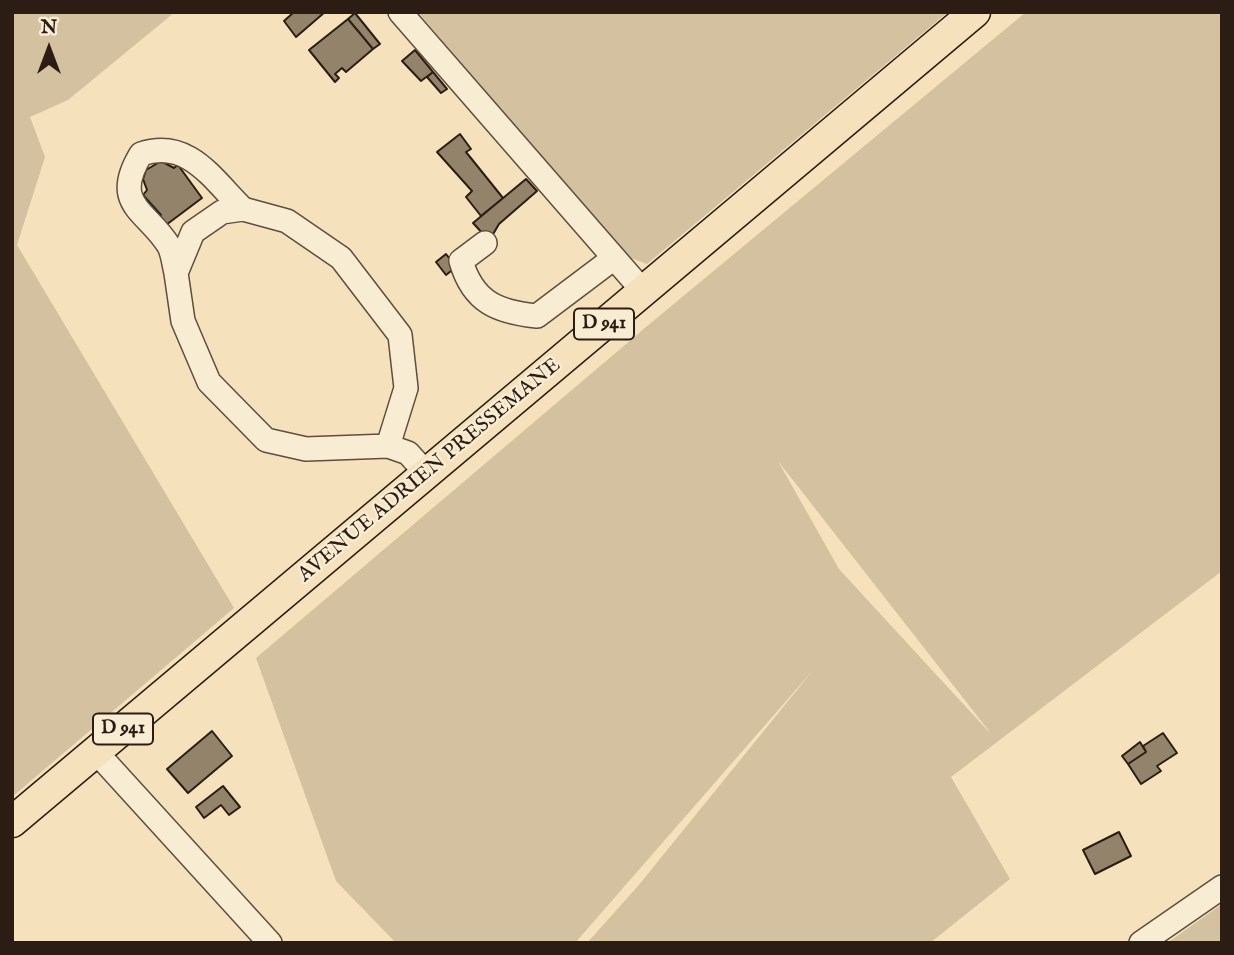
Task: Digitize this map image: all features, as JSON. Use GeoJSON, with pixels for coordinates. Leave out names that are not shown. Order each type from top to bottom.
{"type":"FeatureCollection","features":[{"type":"Feature","properties":{"kind":"main road","name":"AVENUE ADRIEN PRESSEMANE"},"geometry":{"type":"LineString","coordinates":[[12,822],[975,12]]}},
{"type":"Feature","properties":{"kind":"street"},"geometry":{"type":"LineString","coordinates":[[400,12],[643,291]]}},
{"type":"Feature","properties":{"kind":"street"},"geometry":{"type":"LineString","coordinates":[[243,209],[201,165],[177,152],[159,148],[141,154],[129,173],[130,197],[141,216],[169,247],[183,321],[209,382],[266,440],[306,449],[388,446],[408,453],[427,474]]}},
{"type":"Feature","properties":{"kind":"street"},"geometry":{"type":"LineString","coordinates":[[176,273],[193,232],[222,212],[243,209],[287,221],[341,258],[400,335],[407,388],[388,446]]}},
{"type":"Feature","properties":{"kind":"street"},"geometry":{"type":"LineString","coordinates":[[485,243],[461,261],[467,280],[485,301],[507,313],[537,316],[614,258]]}},
{"type":"Feature","properties":{"kind":"street"},"geometry":{"type":"LineString","coordinates":[[96,752],[270,943]]}},
{"type":"Feature","properties":{"kind":"street"},"geometry":{"type":"LineString","coordinates":[[1142,943],[1222,887]]}},
{"type":"Feature","properties":{"kind":"shaded area"},"geometry":{"type":"Polygon","coordinates":[[[12,12],[175,12],[68,100],[30,117],[45,157],[17,245],[234,608],[12,797],[12,12]]]}},
{"type":"Feature","properties":{"kind":"shaded area"},"geometry":{"type":"Polygon","coordinates":[[[418,12],[948,12],[647,264],[623,255],[418,12]]]}},
{"type":"Feature","properties":{"kind":"shaded area"},"geometry":{"type":"Polygon","coordinates":[[[1026,12],[1222,12],[1222,571],[951,777],[1010,879],[930,943],[587,943],[638,886],[814,669],[575,943],[396,943],[336,881],[256,658],[652,322],[1026,12]],[[778,461],[839,569],[989,731],[778,461]]]}},
{"type":"Feature","properties":{"kind":"shaded area"},"geometry":{"type":"Polygon","coordinates":[[[1222,904],[1222,943],[1167,943],[1222,904]]]}},
{"type":"Feature","properties":{"kind":"building"},"geometry":{"type":"Polygon","coordinates":[[[294,12],[325,12],[296,37],[284,21],[294,12]]]}},
{"type":"Feature","properties":{"kind":"building"},"geometry":{"type":"Polygon","coordinates":[[[355,13],[380,44],[373,49],[348,19],[355,13]]]}},
{"type":"Feature","properties":{"kind":"building"},"geometry":{"type":"Polygon","coordinates":[[[348,19],[373,49],[346,72],[342,68],[335,74],[339,78],[335,82],[309,50],[348,19]]]}},
{"type":"Feature","properties":{"kind":"building"},"geometry":{"type":"Polygon","coordinates":[[[415,50],[433,72],[421,81],[402,61],[415,50]]]}},
{"type":"Feature","properties":{"kind":"building"},"geometry":{"type":"Polygon","coordinates":[[[433,72],[447,89],[441,93],[427,77],[433,72]]]}},
{"type":"Feature","properties":{"kind":"building"},"geometry":{"type":"Polygon","coordinates":[[[460,134],[471,149],[466,152],[503,198],[481,216],[466,197],[472,191],[437,152],[460,134]]]}},
{"type":"Feature","properties":{"kind":"building"},"geometry":{"type":"Polygon","coordinates":[[[161,161],[174,168],[178,165],[202,198],[166,225],[159,217],[161,215],[143,195],[147,190],[143,179],[146,170],[161,161]]]}},
{"type":"Feature","properties":{"kind":"building"},"geometry":{"type":"Polygon","coordinates":[[[526,179],[537,191],[499,224],[492,236],[485,236],[473,223],[526,179]]]}},
{"type":"Feature","properties":{"kind":"building"},"geometry":{"type":"Polygon","coordinates":[[[446,254],[456,267],[446,275],[436,262],[446,254]]]}},
{"type":"Feature","properties":{"kind":"building"},"geometry":{"type":"Polygon","coordinates":[[[212,731],[232,756],[188,793],[167,769],[212,731]]]}},
{"type":"Feature","properties":{"kind":"building"},"geometry":{"type":"Polygon","coordinates":[[[1163,733],[1177,753],[1157,766],[1161,771],[1141,784],[1128,764],[1146,752],[1143,746],[1163,733]]]}},
{"type":"Feature","properties":{"kind":"building"},"geometry":{"type":"Polygon","coordinates":[[[1140,742],[1146,752],[1128,764],[1122,756],[1140,742]]]}},
{"type":"Feature","properties":{"kind":"building"},"geometry":{"type":"Polygon","coordinates":[[[223,786],[240,807],[229,815],[221,805],[204,818],[196,807],[223,786]]]}},
{"type":"Feature","properties":{"kind":"building"},"geometry":{"type":"Polygon","coordinates":[[[1119,832],[1131,856],[1095,874],[1083,850],[1119,832]]]}}]}
